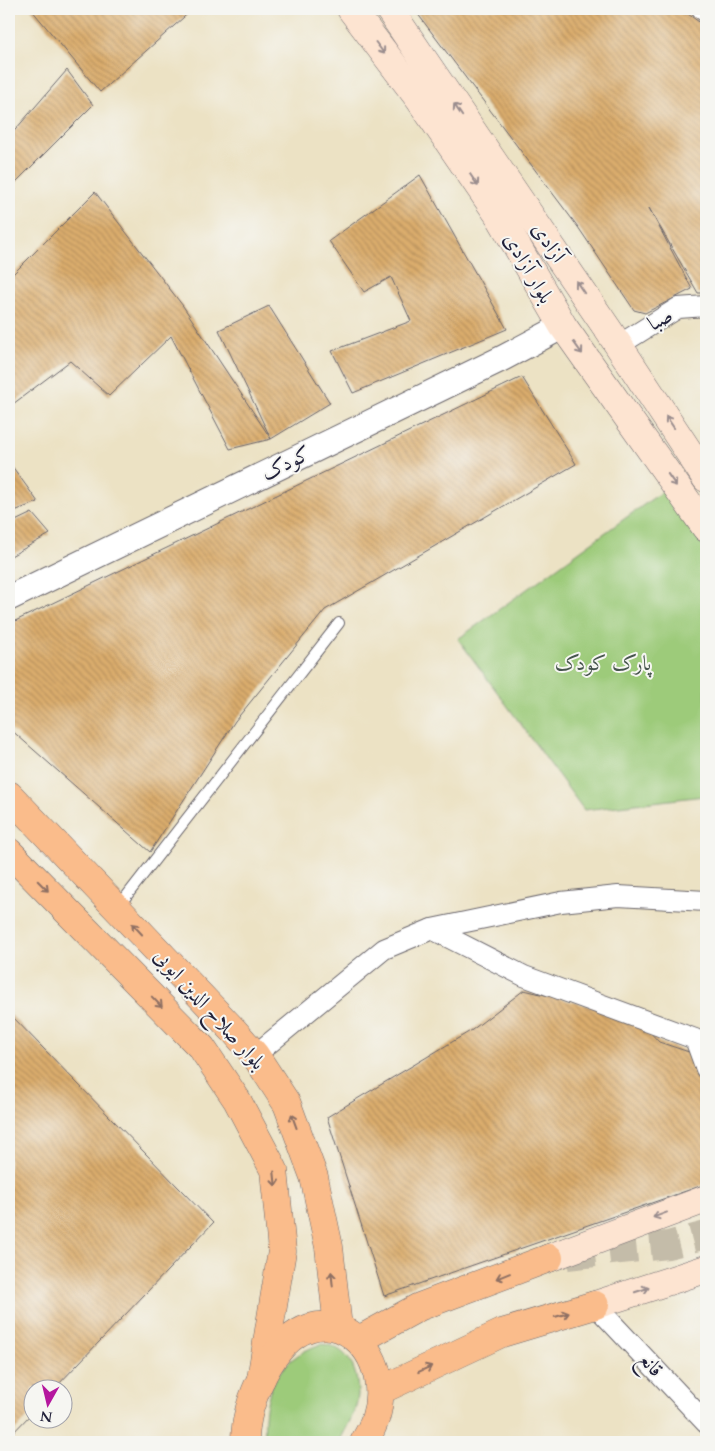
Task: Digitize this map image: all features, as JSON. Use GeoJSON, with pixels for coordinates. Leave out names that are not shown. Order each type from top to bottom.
{"type":"FeatureCollection","features":[{"type":"Feature","properties":{"kind":"main road","name":"بلوار آزادی"},"geometry":{"type":"LineString","coordinates":[[351,9],[420,100],[494,210],[563,326],[706,528]]}},
{"type":"Feature","properties":{"kind":"main road","name":"آزادی"},"geometry":{"type":"LineString","coordinates":[[389,9],[619,345],[706,478]]}},
{"type":"Feature","properties":{"kind":"main road","name":"بلوار صلاح الدین ایوبی"},"geometry":{"type":"LineString","coordinates":[[9,795],[118,908],[255,1055],[288,1104],[314,1177],[349,1333]]}},
{"type":"Feature","properties":{"kind":"main road","name":"بلوار صلاح الدین ایوبی"},"geometry":{"type":"LineString","coordinates":[[9,852],[202,1048],[237,1100],[274,1170],[282,1251],[260,1379]]}},
{"type":"Feature","properties":{"kind":"main road"},"geometry":{"type":"LineString","coordinates":[[245,1442],[245,1428],[260,1379],[273,1355],[291,1336],[311,1325],[349,1333],[706,1199]]}},
{"type":"Feature","properties":{"kind":"main road"},"geometry":{"type":"LineString","coordinates":[[381,1390],[502,1333],[706,1269]]}},
{"type":"Feature","properties":{"kind":"main road"},"geometry":{"type":"LineString","coordinates":[[349,1333],[373,1362],[381,1390],[372,1437]]}},
{"type":"Feature","properties":{"kind":"street"},"geometry":{"type":"LineString","coordinates":[[702,9],[706,12]]}},
{"type":"Feature","properties":{"kind":"street","name":"صبا"},"geometry":{"type":"LineString","coordinates":[[619,345],[678,308],[706,306]]}},
{"type":"Feature","properties":{"kind":"street","name":"کودک"},"geometry":{"type":"LineString","coordinates":[[9,598],[503,358],[563,326]]}},
{"type":"Feature","properties":{"kind":"street"},"geometry":{"type":"LineString","coordinates":[[255,1055],[384,949],[432,929],[561,902],[618,896],[706,901]]}},
{"type":"Feature","properties":{"kind":"street"},"geometry":{"type":"LineString","coordinates":[[432,929],[524,976],[695,1039],[706,1069]]}},
{"type":"Feature","properties":{"kind":"street","name":"قانع"},"geometry":{"type":"LineString","coordinates":[[595,1305],[706,1423]]}},
{"type":"Feature","properties":{"kind":"lane"},"geometry":{"type":"LineString","coordinates":[[118,908],[339,623]]}},
{"type":"Feature","properties":{"kind":"green space","name":"پارک کودک"},"geometry":{"type":"Polygon","coordinates":[[[667,488],[706,539],[706,788],[704,796],[584,810],[458,639],[667,488]]]}},
{"type":"Feature","properties":{"kind":"green space"},"geometry":{"type":"Polygon","coordinates":[[[321,1344],[338,1349],[345,1354],[350,1360],[358,1385],[356,1407],[339,1442],[265,1442],[266,1409],[274,1381],[292,1359],[321,1344]]]}},
{"type":"Feature","properties":{"kind":"building"},"geometry":{"type":"Polygon","coordinates":[[[31,9],[193,9],[100,92],[31,9]]]}},
{"type":"Feature","properties":{"kind":"building"},"geometry":{"type":"Polygon","coordinates":[[[414,9],[681,9],[706,27],[706,293],[698,293],[649,208],[692,289],[645,313],[634,310],[578,227],[414,9]]]}},
{"type":"Feature","properties":{"kind":"building"},"geometry":{"type":"Polygon","coordinates":[[[67,70],[93,105],[9,189],[9,137],[67,70]]]}},
{"type":"Feature","properties":{"kind":"building"},"geometry":{"type":"Polygon","coordinates":[[[420,175],[507,329],[353,393],[332,351],[411,321],[391,277],[364,292],[329,241],[420,175]]]}},
{"type":"Feature","properties":{"kind":"building"},"geometry":{"type":"Polygon","coordinates":[[[95,192],[183,306],[271,439],[230,449],[171,336],[109,396],[70,361],[9,407],[9,278],[95,192]]]}},
{"type":"Feature","properties":{"kind":"building"},"geometry":{"type":"Polygon","coordinates":[[[269,306],[330,403],[271,439],[219,330],[269,306]]]}},
{"type":"Feature","properties":{"kind":"building"},"geometry":{"type":"Polygon","coordinates":[[[522,377],[576,464],[325,610],[235,721],[150,852],[9,728],[9,624],[522,377]]]}},
{"type":"Feature","properties":{"kind":"building"},"geometry":{"type":"Polygon","coordinates":[[[9,462],[38,502],[9,513],[9,462]]]}},
{"type":"Feature","properties":{"kind":"building"},"geometry":{"type":"Polygon","coordinates":[[[32,513],[50,534],[9,557],[9,524],[32,513]]]}},
{"type":"Feature","properties":{"kind":"building"},"geometry":{"type":"Polygon","coordinates":[[[524,990],[636,1017],[659,1042],[698,1055],[706,1076],[706,1184],[384,1296],[327,1117],[472,1030],[524,990]]]}},
{"type":"Feature","properties":{"kind":"building"},"geometry":{"type":"Polygon","coordinates":[[[9,1013],[213,1223],[65,1378],[22,1378],[22,1423],[9,1437],[9,1013]]]}},
{"type":"Feature","properties":{"kind":"tunnel"},"geometry":{"type":"LineString","coordinates":[[567,1256],[668,1245],[706,1235]]}}]}
